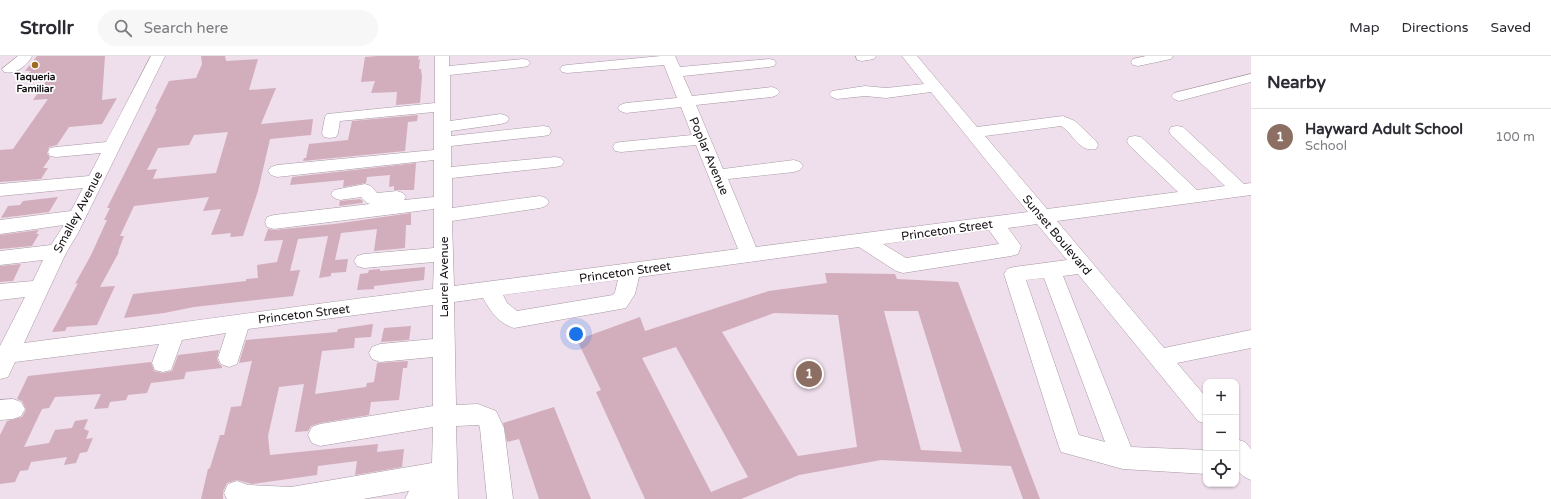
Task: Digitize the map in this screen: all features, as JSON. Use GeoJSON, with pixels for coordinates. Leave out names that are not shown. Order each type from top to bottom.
{"type":"FeatureCollection","features":[{"type":"Feature","properties":{"kind":"street"},"geometry":{"type":"LineString","coordinates":[[10,69],[23,60],[25,56]]}},
{"type":"Feature","properties":{"kind":"street","name":"Smalley Avenue"},"geometry":{"type":"LineString","coordinates":[[3,359],[40,288],[57,251],[77,217],[158,56]]}},
{"type":"Feature","properties":{"kind":"street","name":"Sunset Boulevard"},"geometry":{"type":"LineString","coordinates":[[909,56],[1203,410]]}},
{"type":"Feature","properties":{"kind":"street"},"geometry":{"type":"LineString","coordinates":[[1138,62],[1166,56]]}},
{"type":"Feature","properties":{"kind":"street"},"geometry":{"type":"LineString","coordinates":[[566,69],[670,62],[768,63]]}},
{"type":"Feature","properties":{"kind":"street","name":"Poplar Avenue"},"geometry":{"type":"LineString","coordinates":[[670,62],[750,255]]}},
{"type":"Feature","properties":{"kind":"street"},"geometry":{"type":"LineString","coordinates":[[442,63],[523,63]]}},
{"type":"Feature","properties":{"kind":"street","name":"Laurel Avenue"},"geometry":{"type":"LineString","coordinates":[[442,63],[444,173],[443,347],[445,488]]}},
{"type":"Feature","properties":{"kind":"street"},"geometry":{"type":"LineString","coordinates":[[1179,96],[1251,78]]}},
{"type":"Feature","properties":{"kind":"street"},"geometry":{"type":"LineString","coordinates":[[837,94],[865,92],[886,93],[934,87]]}},
{"type":"Feature","properties":{"kind":"street"},"geometry":{"type":"LineString","coordinates":[[626,108],[772,92]]}},
{"type":"Feature","properties":{"kind":"street"},"geometry":{"type":"LineString","coordinates":[[330,133],[333,117],[443,107]]}},
{"type":"Feature","properties":{"kind":"street"},"geometry":{"type":"LineString","coordinates":[[443,141],[501,119]]}},
{"type":"Feature","properties":{"kind":"street"},"geometry":{"type":"LineString","coordinates":[[972,133],[1063,121],[1070,124],[1090,145]]}},
{"type":"Feature","properties":{"kind":"street"},"geometry":{"type":"LineString","coordinates":[[277,171],[443,141],[543,131]]}},
{"type":"Feature","properties":{"kind":"street"},"geometry":{"type":"LineString","coordinates":[[1177,131],[1245,190]]}},
{"type":"Feature","properties":{"kind":"street"},"geometry":{"type":"LineString","coordinates":[[621,147],[702,139]]}},
{"type":"Feature","properties":{"kind":"street"},"geometry":{"type":"LineString","coordinates":[[1135,141],[1194,196]]}},
{"type":"Feature","properties":{"kind":"street"},"geometry":{"type":"LineString","coordinates":[[56,152],[112,147]]}},
{"type":"Feature","properties":{"kind":"street"},"geometry":{"type":"LineString","coordinates":[[444,173],[555,162]]}},
{"type":"Feature","properties":{"kind":"street"},"geometry":{"type":"LineString","coordinates":[[717,175],[794,166]]}},
{"type":"Feature","properties":{"kind":"street"},"geometry":{"type":"LineString","coordinates":[[0,190],[94,181]]}},
{"type":"Feature","properties":{"kind":"street"},"geometry":{"type":"LineString","coordinates":[[340,194],[365,190],[373,199],[444,204]]}},
{"type":"Feature","properties":{"kind":"street","name":"Princeton Street"},"geometry":{"type":"LineString","coordinates":[[3,359],[174,334],[240,322],[1245,190]]}},
{"type":"Feature","properties":{"kind":"street"},"geometry":{"type":"LineString","coordinates":[[274,222],[444,204],[540,202]]}},
{"type":"Feature","properties":{"kind":"street"},"geometry":{"type":"LineString","coordinates":[[0,227],[77,217]]}},
{"type":"Feature","properties":{"kind":"street"},"geometry":{"type":"LineString","coordinates":[[863,241],[903,266],[1011,249],[1011,246],[994,223]]}},
{"type":"Feature","properties":{"kind":"street"},"geometry":{"type":"LineString","coordinates":[[0,258],[57,251]]}},
{"type":"Feature","properties":{"kind":"street"},"geometry":{"type":"LineString","coordinates":[[364,261],[444,254]]}},
{"type":"Feature","properties":{"kind":"street"},"geometry":{"type":"LineString","coordinates":[[1083,266],[1014,274],[1070,444],[1123,458],[1203,462]]}},
{"type":"Feature","properties":{"kind":"street"},"geometry":{"type":"LineString","coordinates":[[1051,270],[1123,458]]}},
{"type":"Feature","properties":{"kind":"street"},"geometry":{"type":"LineString","coordinates":[[489,290],[500,309],[514,320],[619,302],[625,294],[630,271]]}},
{"type":"Feature","properties":{"kind":"street"},"geometry":{"type":"LineString","coordinates":[[0,292],[40,288]]}},
{"type":"Feature","properties":{"kind":"street"},"geometry":{"type":"LineString","coordinates":[[230,358],[240,322]]}},
{"type":"Feature","properties":{"kind":"street"},"geometry":{"type":"LineString","coordinates":[[163,363],[174,334]]}},
{"type":"Feature","properties":{"kind":"street"},"geometry":{"type":"LineString","coordinates":[[1159,358],[1251,339]]}},
{"type":"Feature","properties":{"kind":"street"},"geometry":{"type":"LineString","coordinates":[[380,353],[443,347]]}},
{"type":"Feature","properties":{"kind":"street"},"geometry":{"type":"LineString","coordinates":[[320,435],[445,416],[481,414],[488,418],[492,428],[500,499]]}},
{"type":"Feature","properties":{"kind":"street"},"geometry":{"type":"LineString","coordinates":[[237,493],[248,497],[291,499],[445,488]]}},
{"type":"Feature","properties":{"kind":"street"},"geometry":{"type":"LineString","coordinates":[[418,499],[445,488]]}},
{"type":"Feature","properties":{"kind":"building"},"geometry":{"type":"Polygon","coordinates":[[[37,56],[105,56],[102,100],[117,98],[102,124],[69,127],[57,145],[49,147],[47,153],[50,158],[43,168],[48,168],[41,179],[0,182],[0,150],[13,149],[48,99],[33,100],[51,74],[25,77],[31,71],[25,71],[37,56]]]}},
{"type":"Feature","properties":{"kind":"building"},"geometry":{"type":"Polygon","coordinates":[[[201,56],[225,56],[226,61],[258,59],[249,90],[276,88],[261,124],[313,119],[311,135],[270,139],[258,191],[243,236],[230,237],[231,233],[211,235],[221,209],[203,211],[209,197],[134,206],[120,236],[124,236],[119,252],[100,287],[115,286],[97,325],[67,327],[65,331],[52,332],[78,283],[75,284],[91,255],[107,220],[104,220],[110,208],[107,208],[157,109],[155,109],[169,81],[196,78],[202,64],[201,56]],[[228,132],[194,135],[189,145],[158,148],[147,170],[157,169],[153,179],[216,173],[228,132]]]}},
{"type":"Feature","properties":{"kind":"building"},"geometry":{"type":"Polygon","coordinates":[[[419,56],[419,69],[421,69],[422,77],[420,103],[396,105],[397,92],[371,93],[375,81],[361,82],[365,57],[419,56]]]}},
{"type":"Feature","properties":{"kind":"building"},"geometry":{"type":"Polygon","coordinates":[[[418,115],[417,121],[408,122],[405,151],[303,161],[304,158],[306,158],[309,144],[348,140],[352,121],[418,115]]]}},
{"type":"Feature","properties":{"kind":"building"},"geometry":{"type":"Polygon","coordinates":[[[416,163],[414,190],[394,190],[394,186],[389,187],[390,175],[367,177],[366,183],[343,187],[344,180],[290,185],[292,177],[416,163]]]}},
{"type":"Feature","properties":{"kind":"building"},"geometry":{"type":"Polygon","coordinates":[[[58,197],[49,212],[1,218],[8,206],[20,205],[23,201],[58,197]]]}},
{"type":"Feature","properties":{"kind":"building"},"geometry":{"type":"Polygon","coordinates":[[[360,199],[363,201],[362,203],[339,206],[340,201],[360,199]]]}},
{"type":"Feature","properties":{"kind":"building"},"geometry":{"type":"Polygon","coordinates":[[[411,213],[411,225],[406,225],[405,248],[374,251],[377,229],[341,233],[335,260],[348,259],[346,272],[331,273],[331,276],[319,278],[328,236],[298,239],[290,271],[300,270],[293,296],[194,307],[164,313],[124,318],[133,294],[246,281],[246,279],[258,278],[257,265],[277,262],[283,240],[264,241],[268,229],[274,230],[334,224],[411,213]]]}},
{"type":"Feature","properties":{"kind":"building"},"geometry":{"type":"Polygon","coordinates":[[[39,230],[36,234],[39,234],[32,246],[0,249],[0,235],[39,230]]]}},
{"type":"Feature","properties":{"kind":"building"},"geometry":{"type":"Polygon","coordinates":[[[21,264],[13,281],[0,282],[0,266],[21,264]]]}},
{"type":"Feature","properties":{"kind":"building"},"geometry":{"type":"Polygon","coordinates":[[[425,267],[424,280],[374,286],[374,289],[357,290],[360,274],[368,273],[369,270],[380,269],[380,271],[425,267]]]}},
{"type":"Feature","properties":{"kind":"building"},"geometry":{"type":"Polygon","coordinates":[[[825,273],[895,274],[897,279],[958,282],[1040,499],[1023,499],[1011,466],[881,460],[799,475],[741,499],[645,499],[596,392],[601,390],[577,340],[640,317],[645,331],[769,291],[827,283],[825,273]],[[884,311],[921,450],[962,452],[918,311],[884,311]],[[774,313],[722,332],[798,456],[857,447],[838,315],[774,313]],[[676,347],[642,358],[711,492],[748,477],[676,347]]]}},
{"type":"Feature","properties":{"kind":"building"},"geometry":{"type":"Polygon","coordinates":[[[373,324],[371,337],[355,338],[354,348],[322,351],[315,394],[366,387],[367,383],[374,382],[377,363],[408,361],[407,368],[403,368],[399,400],[371,402],[369,415],[320,423],[311,426],[308,431],[295,432],[304,384],[279,387],[268,436],[270,455],[378,444],[377,452],[404,449],[402,467],[355,475],[357,461],[318,466],[317,475],[252,484],[237,480],[227,483],[223,492],[223,499],[201,499],[208,469],[210,468],[220,435],[224,435],[231,407],[241,406],[252,361],[239,363],[246,340],[337,332],[338,329],[373,324]]]}},
{"type":"Feature","properties":{"kind":"building"},"geometry":{"type":"Polygon","coordinates":[[[411,326],[409,340],[381,342],[384,328],[411,326]]]}},
{"type":"Feature","properties":{"kind":"building"},"geometry":{"type":"Polygon","coordinates":[[[219,350],[217,359],[222,368],[186,372],[184,379],[151,383],[147,393],[128,395],[126,400],[110,402],[108,408],[94,409],[101,394],[55,397],[49,408],[42,409],[24,447],[49,443],[55,430],[72,428],[75,421],[88,419],[84,429],[89,431],[86,439],[93,438],[87,452],[80,453],[76,463],[64,465],[67,457],[31,462],[28,470],[20,471],[15,482],[0,484],[0,435],[7,421],[22,417],[26,410],[22,401],[17,399],[28,376],[151,362],[154,371],[163,373],[172,371],[178,355],[219,350]]]}},
{"type":"Feature","properties":{"kind":"building"},"geometry":{"type":"Polygon","coordinates":[[[554,407],[591,499],[539,499],[519,439],[507,442],[503,423],[554,407]]]}},
{"type":"Feature","properties":{"kind":"place","name":"Taqueria Familiar"},"geometry":{"type":"Point","coordinates":[35,65]}},
{"type":"Feature","properties":{"kind":"place","name":"Hayward Adult School"},"geometry":{"type":"Point","coordinates":[809,374]}}]}
